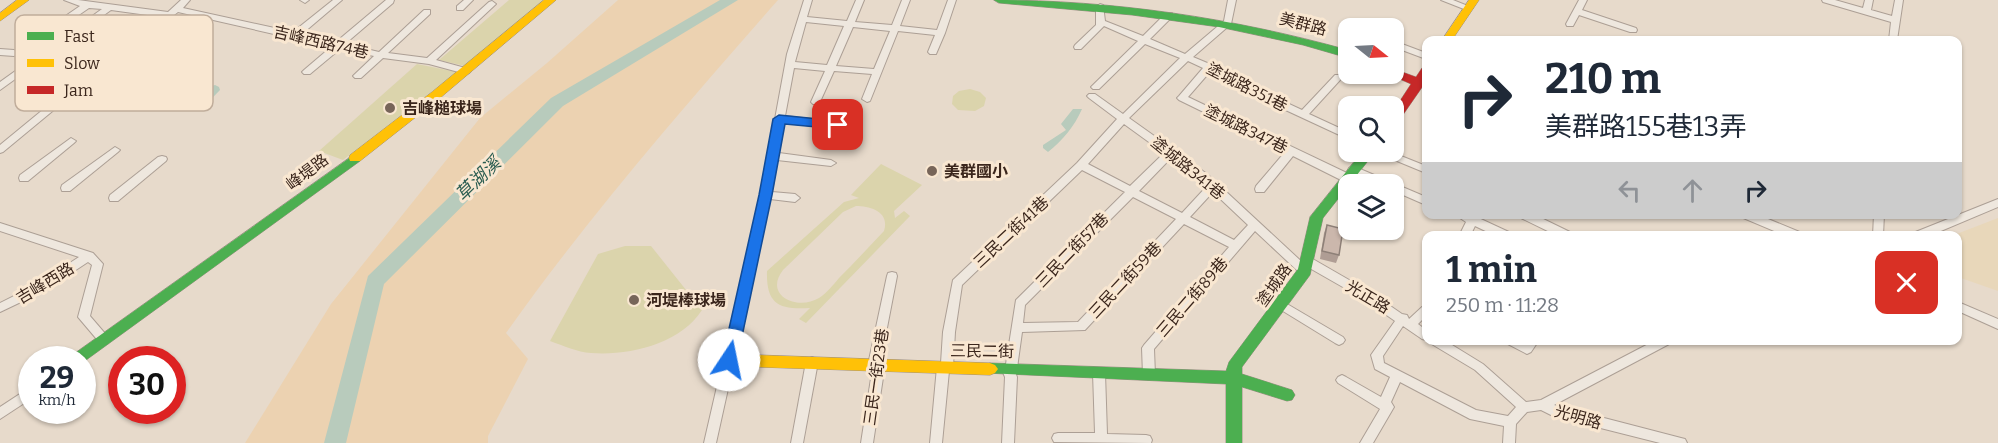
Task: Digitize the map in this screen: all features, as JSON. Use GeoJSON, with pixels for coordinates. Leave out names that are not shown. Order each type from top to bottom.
{"type":"FeatureCollection","features":[{"type":"Feature","properties":{"kind":"street"},"geometry":{"type":"LineString","coordinates":[[0,18],[24,0]]}},
{"type":"Feature","properties":{"kind":"street","name":"吉峰西路74巷"},"geometry":{"type":"LineString","coordinates":[[68,0],[109,8],[188,15]]}},
{"type":"Feature","properties":{"kind":"street"},"geometry":{"type":"LineString","coordinates":[[169,15],[186,0]]}},
{"type":"Feature","properties":{"kind":"street"},"geometry":{"type":"LineString","coordinates":[[294,36],[338,0]]}},
{"type":"Feature","properties":{"kind":"street"},"geometry":{"type":"LineString","coordinates":[[460,8],[469,0]]}},
{"type":"Feature","properties":{"kind":"street","name":"峰堤路"},"geometry":{"type":"LineString","coordinates":[[96,346],[243,241],[466,71],[551,0]]}},
{"type":"Feature","properties":{"kind":"street"},"geometry":{"type":"LineString","coordinates":[[710,443],[766,195],[790,65],[808,0]]}},
{"type":"Feature","properties":{"kind":"street"},"geometry":{"type":"LineString","coordinates":[[816,102],[860,0]]}},
{"type":"Feature","properties":{"kind":"street"},"geometry":{"type":"LineString","coordinates":[[867,99],[906,0]]}},
{"type":"Feature","properties":{"kind":"street"},"geometry":{"type":"LineString","coordinates":[[933,52],[952,0]]}},
{"type":"Feature","properties":{"kind":"street","name":"美群路"},"geometry":{"type":"LineString","coordinates":[[1000,0],[1100,15],[1169,15],[1228,22],[1338,51]]}},
{"type":"Feature","properties":{"kind":"street"},"geometry":{"type":"LineString","coordinates":[[1228,22],[1232,0]]}},
{"type":"Feature","properties":{"kind":"street"},"geometry":{"type":"LineString","coordinates":[[1445,0],[1472,4],[1450,36]]}},
{"type":"Feature","properties":{"kind":"street"},"geometry":{"type":"LineString","coordinates":[[1570,24],[1584,0]]}},
{"type":"Feature","properties":{"kind":"street"},"geometry":{"type":"LineString","coordinates":[[1826,0],[1895,20]]}},
{"type":"Feature","properties":{"kind":"street"},"geometry":{"type":"LineString","coordinates":[[1866,12],[1869,0]]}},
{"type":"Feature","properties":{"kind":"street"},"geometry":{"type":"LineString","coordinates":[[1893,36],[1899,0]]}},
{"type":"Feature","properties":{"kind":"street"},"geometry":{"type":"LineString","coordinates":[[307,72],[390,1]]}},
{"type":"Feature","properties":{"kind":"street"},"geometry":{"type":"LineString","coordinates":[[429,62],[492,4]]}},
{"type":"Feature","properties":{"kind":"street"},"geometry":{"type":"LineString","coordinates":[[73,15],[87,5]]}},
{"type":"Feature","properties":{"kind":"street"},"geometry":{"type":"LineString","coordinates":[[99,15],[109,8]]}},
{"type":"Feature","properties":{"kind":"street"},"geometry":{"type":"LineString","coordinates":[[1577,11],[1633,30]]}},
{"type":"Feature","properties":{"kind":"street"},"geometry":{"type":"LineString","coordinates":[[358,76],[427,12]]}},
{"type":"Feature","properties":{"kind":"street"},"geometry":{"type":"LineString","coordinates":[[1078,47],[1100,26],[1100,15]]}},
{"type":"Feature","properties":{"kind":"street","name":"塗城路351巷"},"geometry":{"type":"LineString","coordinates":[[1100,15],[1145,39],[1209,67],[1210,71],[1338,131]]}},
{"type":"Feature","properties":{"kind":"street"},"geometry":{"type":"LineString","coordinates":[[1145,39],[1169,15]]}},
{"type":"Feature","properties":{"kind":"street"},"geometry":{"type":"LineString","coordinates":[[801,19],[940,33]]}},
{"type":"Feature","properties":{"kind":"street","name":"吉峰西路74巷"},"geometry":{"type":"LineString","coordinates":[[213,20],[466,71]]}},
{"type":"Feature","properties":{"kind":"street","name":"三民二街41巷"},"geometry":{"type":"LineString","coordinates":[[936,443],[957,283],[1081,165],[1187,57],[1228,22]]}},
{"type":"Feature","properties":{"kind":"street","name":"塗城路341巷"},"geometry":{"type":"LineString","coordinates":[[1145,39],[1094,92],[1124,119],[1214,186],[1254,225],[1306,266]]}},
{"type":"Feature","properties":{"kind":"street"},"geometry":{"type":"LineString","coordinates":[[1404,48],[1422,54]]}},
{"type":"Feature","properties":{"kind":"street"},"geometry":{"type":"LineString","coordinates":[[0,52],[14,53]]}},
{"type":"Feature","properties":{"kind":"street"},"geometry":{"type":"LineString","coordinates":[[790,65],[878,72]]}},
{"type":"Feature","properties":{"kind":"street","name":"塗城路347巷"},"geometry":{"type":"LineString","coordinates":[[1209,67],[1182,98],[1292,151],[1350,174]]}},
{"type":"Feature","properties":{"kind":"street"},"geometry":{"type":"LineString","coordinates":[[0,87],[15,76]]}},
{"type":"Feature","properties":{"kind":"street"},"geometry":{"type":"LineString","coordinates":[[1303,115],[1338,77]]}},
{"type":"Feature","properties":{"kind":"street"},"geometry":{"type":"LineString","coordinates":[[1404,77],[1422,85]]}},
{"type":"Feature","properties":{"kind":"street"},"geometry":{"type":"LineString","coordinates":[[1404,107],[1422,86]]}},
{"type":"Feature","properties":{"kind":"street"},"geometry":{"type":"LineString","coordinates":[[0,150],[47,111]]}},
{"type":"Feature","properties":{"kind":"street"},"geometry":{"type":"LineString","coordinates":[[779,119],[857,127]]}},
{"type":"Feature","properties":{"kind":"street"},"geometry":{"type":"LineString","coordinates":[[24,178],[71,141]]}},
{"type":"Feature","properties":{"kind":"street"},"geometry":{"type":"LineString","coordinates":[[66,188],[115,150]]}},
{"type":"Feature","properties":{"kind":"street"},"geometry":{"type":"LineString","coordinates":[[1260,189],[1292,151]]}},
{"type":"Feature","properties":{"kind":"street","name":"三民二街57巷"},"geometry":{"type":"LineString","coordinates":[[1008,443],[1011,377],[1009,368],[1020,303],[1171,152]]}},
{"type":"Feature","properties":{"kind":"street"},"geometry":{"type":"LineString","coordinates":[[772,156],[831,163]]}},
{"type":"Feature","properties":{"kind":"street"},"geometry":{"type":"LineString","coordinates":[[114,198],[162,159]]}},
{"type":"Feature","properties":{"kind":"street"},"geometry":{"type":"LineString","coordinates":[[1404,161],[1422,169]]}},
{"type":"Feature","properties":{"kind":"street","name":"塗城路"},"geometry":{"type":"LineString","coordinates":[[1350,174],[1360,162]]}},
{"type":"Feature","properties":{"kind":"street"},"geometry":{"type":"LineString","coordinates":[[1081,165],[1236,246]]}},
{"type":"Feature","properties":{"kind":"street","name":"三民二街59巷"},"geometry":{"type":"LineString","coordinates":[[1017,328],[1081,327],[1214,186]]}},
{"type":"Feature","properties":{"kind":"street","name":"塗城路"},"geometry":{"type":"LineString","coordinates":[[1234,443],[1233,366],[1282,305],[1306,266],[1317,217],[1338,190]]}},
{"type":"Feature","properties":{"kind":"street"},"geometry":{"type":"LineString","coordinates":[[1404,191],[1422,199]]}},
{"type":"Feature","properties":{"kind":"street"},"geometry":{"type":"LineString","coordinates":[[766,195],[795,198]]}},
{"type":"Feature","properties":{"kind":"street"},"geometry":{"type":"LineString","coordinates":[[1962,218],[1998,203]]}},
{"type":"Feature","properties":{"kind":"street"},"geometry":{"type":"LineString","coordinates":[[1533,219],[1558,231]]}},
{"type":"Feature","properties":{"kind":"street"},"geometry":{"type":"LineString","coordinates":[[1757,219],[1786,231]]}},
{"type":"Feature","properties":{"kind":"street"},"geometry":{"type":"LineString","coordinates":[[1929,231],[1959,219]]}},
{"type":"Feature","properties":{"kind":"street"},"geometry":{"type":"LineString","coordinates":[[1466,231],[1472,220],[1496,231]]}},
{"type":"Feature","properties":{"kind":"street","name":"三民二街89巷"},"geometry":{"type":"LineString","coordinates":[[1149,375],[1148,348],[1254,225]]}},
{"type":"Feature","properties":{"kind":"street","name":"吉峰西路"},"geometry":{"type":"LineString","coordinates":[[0,227],[89,256],[98,264],[84,317],[104,340]]}},
{"type":"Feature","properties":{"kind":"street","name":"吉峰西路"},"geometry":{"type":"LineString","coordinates":[[0,308],[40,288],[89,256]]}},
{"type":"Feature","properties":{"kind":"street","name":"光正路"},"geometry":{"type":"LineString","coordinates":[[1306,266],[1407,321],[1422,333]]}},
{"type":"Feature","properties":{"kind":"street","name":"三民一街23巷"},"geometry":{"type":"LineString","coordinates":[[867,443],[878,371],[874,365],[892,276]]}},
{"type":"Feature","properties":{"kind":"street"},"geometry":{"type":"LineString","coordinates":[[1282,305],[1339,340]]}},
{"type":"Feature","properties":{"kind":"street"},"geometry":{"type":"LineString","coordinates":[[1962,308],[1998,324]]}},
{"type":"Feature","properties":{"kind":"street"},"geometry":{"type":"LineString","coordinates":[[1422,312],[1407,321],[1377,355],[1379,366],[1474,415],[1510,422]]}},
{"type":"Feature","properties":{"kind":"street"},"geometry":{"type":"LineString","coordinates":[[1442,345],[1479,367],[1524,406],[1543,405]]}},
{"type":"Feature","properties":{"kind":"street","name":"光明路"},"geometry":{"type":"LineString","coordinates":[[1543,405],[1658,345]]}},
{"type":"Feature","properties":{"kind":"street","name":"三民二街"},"geometry":{"type":"LineString","coordinates":[[729,360],[1009,368],[1233,378],[1283,390]]}},
{"type":"Feature","properties":{"kind":"street"},"geometry":{"type":"LineString","coordinates":[[796,443],[812,362]]}},
{"type":"Feature","properties":{"kind":"street"},"geometry":{"type":"LineString","coordinates":[[1099,373],[1100,441]]}},
{"type":"Feature","properties":{"kind":"street"},"geometry":{"type":"LineString","coordinates":[[1384,404],[1397,375]]}},
{"type":"Feature","properties":{"kind":"street"},"geometry":{"type":"LineString","coordinates":[[1342,380],[1388,407],[1366,443]]}},
{"type":"Feature","properties":{"kind":"street"},"geometry":{"type":"LineString","coordinates":[[0,414],[18,402]]}},
{"type":"Feature","properties":{"kind":"street","name":"光明路"},"geometry":{"type":"LineString","coordinates":[[1543,405],[1553,411],[1681,443]]}},
{"type":"Feature","properties":{"kind":"street"},"geometry":{"type":"LineString","coordinates":[[1509,443],[1510,422],[1524,406]]}},
{"type":"Feature","properties":{"kind":"street"},"geometry":{"type":"LineString","coordinates":[[1058,438],[1100,441],[1146,440]]}},
{"type":"Feature","properties":{"kind":"shaded area"},"geometry":{"type":"Polygon","coordinates":[[[509,0],[548,0],[465,66],[439,60],[509,0]]]}},
{"type":"Feature","properties":{"kind":"shaded area","name":"吉峰槌球場"},"geometry":{"type":"Polygon","coordinates":[[[417,64],[457,72],[343,160],[319,151],[417,64]]]}},
{"type":"Feature","properties":{"kind":"shaded area"},"geometry":{"type":"Polygon","coordinates":[[[213,86],[219,87],[220,90],[213,97],[213,86]]]}},
{"type":"Feature","properties":{"kind":"shaded area"},"geometry":{"type":"Polygon","coordinates":[[[970,89],[980,92],[986,98],[984,106],[975,111],[958,110],[952,104],[953,96],[959,91],[970,89]]]}},
{"type":"Feature","properties":{"kind":"shaded area"},"geometry":{"type":"Polygon","coordinates":[[[1073,109],[1082,109],[1068,133],[1048,152],[1043,145],[1066,130],[1061,124],[1073,109]]]}},
{"type":"Feature","properties":{"kind":"shaded area"},"geometry":{"type":"Polygon","coordinates":[[[881,164],[922,185],[894,211],[895,218],[904,211],[910,216],[806,323],[799,319],[810,308],[790,308],[776,303],[772,298],[767,282],[767,271],[844,202],[859,198],[851,195],[881,164]],[[856,206],[843,212],[783,270],[777,287],[780,294],[793,302],[802,303],[819,298],[884,231],[885,224],[882,215],[878,211],[856,206]]]}},
{"type":"Feature","properties":{"kind":"shaded area"},"geometry":{"type":"Polygon","coordinates":[[[1998,218],[1998,291],[1962,278],[1962,232],[1998,218]]]}},
{"type":"Feature","properties":{"kind":"shaded area","name":"河堤棒球場"},"geometry":{"type":"Polygon","coordinates":[[[625,246],[651,246],[702,310],[681,331],[637,350],[591,353],[550,341],[598,254],[625,246]]]}},
{"type":"Feature","properties":{"kind":"sand"},"geometry":{"type":"Polygon","coordinates":[[[618,0],[778,0],[603,205],[506,333],[528,359],[488,436],[488,443],[245,443],[331,304],[480,118],[618,0]]]}},
{"type":"Feature","properties":{"kind":"building"},"geometry":{"type":"Polygon","coordinates":[[[1327,225],[1338,228],[1338,240],[1341,240],[1339,255],[1322,251],[1327,225]]]}},
{"type":"Feature","properties":{"kind":"waterway","name":"草湖溪"},"geometry":{"type":"LineString","coordinates":[[335,443],[375,281],[557,102],[731,0]]}},
{"type":"Feature","properties":{"kind":"traffic: fast"},"geometry":{"type":"LineString","coordinates":[[999,0],[1175,17],[1262,32],[1338,51]]}},
{"type":"Feature","properties":{"kind":"traffic: fast"},"geometry":{"type":"LineString","coordinates":[[95,346],[355,158]]}},
{"type":"Feature","properties":{"kind":"traffic: fast"},"geometry":{"type":"LineString","coordinates":[[1234,443],[1234,366],[1305,271],[1317,217],[1361,162]]}},
{"type":"Feature","properties":{"kind":"traffic: fast"},"geometry":{"type":"LineString","coordinates":[[990,369],[1233,378],[1287,395]]}},
{"type":"Feature","properties":{"kind":"traffic: slow"},"geometry":{"type":"LineString","coordinates":[[0,18],[24,0]]}},
{"type":"Feature","properties":{"kind":"traffic: slow"},"geometry":{"type":"LineString","coordinates":[[355,158],[551,0]]}},
{"type":"Feature","properties":{"kind":"traffic: slow"},"geometry":{"type":"LineString","coordinates":[[1450,36],[1474,0]]}},
{"type":"Feature","properties":{"kind":"traffic: slow"},"geometry":{"type":"LineString","coordinates":[[729,360],[990,369]]}},
{"type":"Feature","properties":{"kind":"traffic: jam"},"geometry":{"type":"LineString","coordinates":[[1404,77],[1419,83]]}},
{"type":"Feature","properties":{"kind":"traffic: jam"},"geometry":{"type":"LineString","coordinates":[[1404,104],[1422,77]]}},
{"type":"Feature","properties":{"kind":"place","name":"吉峰槌球場"},"geometry":{"type":"Point","coordinates":[390,108]}},
{"type":"Feature","properties":{"kind":"place","name":"美群國小"},"geometry":{"type":"Point","coordinates":[932,171]}},
{"type":"Feature","properties":{"kind":"place","name":"河堤棒球場"},"geometry":{"type":"Point","coordinates":[634,300]}},
{"type":"Feature","properties":{"kind":"route"},"geometry":{"type":"LineString","coordinates":[[729,360],[766,195],[779,119],[838,125]]}}]}
